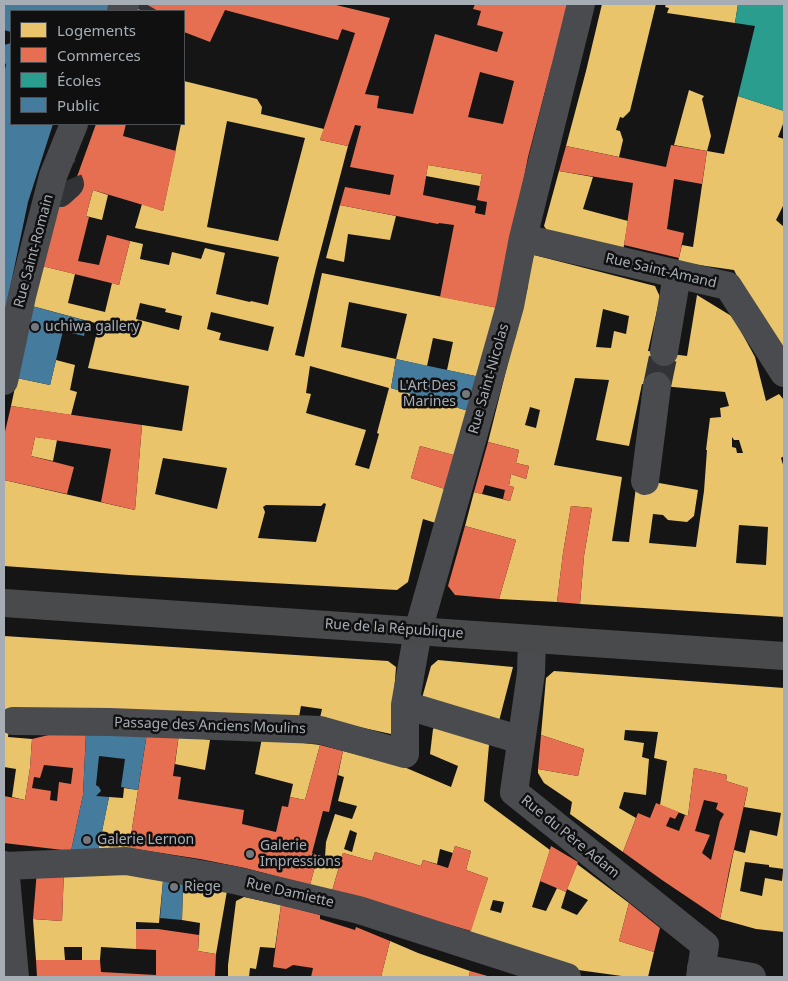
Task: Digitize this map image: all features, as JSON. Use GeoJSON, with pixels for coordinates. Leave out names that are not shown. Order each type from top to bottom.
{"type":"FeatureCollection","features":[{"type":"Feature","properties":{"kind":"street","name":"Rue Saint-Nicolas"},"geometry":{"type":"LineString","coordinates":[[405,754],[405,705],[418,631],[510,306],[523,238],[581,4]]}},
{"type":"Feature","properties":{"kind":"street","name":"Rue Saint-Romain"},"geometry":{"type":"LineString","coordinates":[[4,381],[22,296],[53,176],[74,125]]}},
{"type":"Feature","properties":{"kind":"street","name":"Rue Saint-Amand"},"geometry":{"type":"LineString","coordinates":[[523,238],[728,286],[784,373]]}},
{"type":"Feature","properties":{"kind":"street"},"geometry":{"type":"LineString","coordinates":[[664,352],[677,275]]}},
{"type":"Feature","properties":{"kind":"street"},"geometry":{"type":"LineString","coordinates":[[645,481],[658,386]]}},
{"type":"Feature","properties":{"kind":"street","name":"Rue de la République"},"geometry":{"type":"LineString","coordinates":[[4,603],[784,656]]}},
{"type":"Feature","properties":{"kind":"street","name":"Rue du Père Adam"},"geometry":{"type":"LineString","coordinates":[[532,638],[531,673],[514,792],[705,945],[701,973]]}},
{"type":"Feature","properties":{"kind":"street"},"geometry":{"type":"LineString","coordinates":[[405,705],[521,740]]}},
{"type":"Feature","properties":{"kind":"street","name":"Passage des Anciens Moulins"},"geometry":{"type":"LineString","coordinates":[[13,721],[110,722],[320,730],[405,754]]}},
{"type":"Feature","properties":{"kind":"street","name":"Rue Damiette"},"geometry":{"type":"LineString","coordinates":[[4,865],[126,861],[234,880],[359,910],[567,977]]}},
{"type":"Feature","properties":{"kind":"street"},"geometry":{"type":"LineString","coordinates":[[4,865],[15,977]]}},
{"type":"Feature","properties":{"kind":"street"},"geometry":{"type":"LineString","coordinates":[[701,973],[752,977]]}},
{"type":"Feature","properties":{"kind":"building: Logements"},"geometry":{"type":"Polygon","coordinates":[[[602,4],[656,4],[630,111],[623,118],[620,117],[616,130],[620,131],[623,140],[619,157],[566,146],[602,4]]]}},
{"type":"Feature","properties":{"kind":"building: Logements"},"geometry":{"type":"Polygon","coordinates":[[[666,4],[738,4],[735,23],[667,13],[669,8],[665,7],[666,4]]]}},
{"type":"Feature","properties":{"kind":"building: Logements"},"geometry":{"type":"Polygon","coordinates":[[[185,81],[257,99],[262,107],[261,114],[324,129],[320,140],[348,146],[295,355],[304,357],[322,273],[498,308],[480,377],[447,370],[453,342],[433,338],[427,366],[396,359],[391,388],[472,412],[461,457],[420,446],[411,478],[451,491],[442,525],[423,519],[408,582],[397,590],[4,566],[4,480],[135,510],[142,425],[182,431],[189,386],[88,368],[99,324],[32,306],[42,266],[75,274],[68,303],[105,312],[112,283],[119,285],[130,241],[143,244],[140,259],[169,265],[172,252],[201,259],[205,248],[225,253],[216,294],[268,305],[279,257],[135,228],[142,204],[163,211],[181,125],[185,125],[185,81]],[[227,121],[207,227],[278,241],[305,138],[227,121]],[[349,302],[341,347],[396,359],[407,314],[349,302]],[[140,303],[136,319],[179,330],[182,316],[165,312],[166,309],[140,303]],[[211,312],[207,329],[221,333],[219,340],[268,351],[274,327],[211,312]],[[310,366],[306,393],[311,394],[306,413],[366,430],[355,465],[369,469],[389,388],[310,366]],[[163,458],[155,494],[217,509],[227,468],[163,458]],[[324,503],[321,506],[266,505],[263,507],[265,512],[258,538],[316,542],[326,504],[324,503]]]}},
{"type":"Feature","properties":{"kind":"building: Logements"},"geometry":{"type":"Polygon","coordinates":[[[689,90],[704,96],[702,99],[711,136],[707,151],[674,145],[689,90]]]}},
{"type":"Feature","properties":{"kind":"building: Logements"},"geometry":{"type":"Polygon","coordinates":[[[738,96],[784,111],[784,124],[778,137],[784,139],[784,204],[776,220],[784,227],[784,357],[734,270],[678,262],[682,245],[693,247],[707,151],[724,154],[738,96]]]}},
{"type":"Feature","properties":{"kind":"building: Logements"},"geometry":{"type":"Polygon","coordinates":[[[428,165],[482,174],[480,186],[426,176],[428,165]]]}},
{"type":"Feature","properties":{"kind":"building: Logements"},"geometry":{"type":"Polygon","coordinates":[[[559,171],[593,177],[583,209],[628,221],[623,251],[548,232],[544,226],[559,171]]]}},
{"type":"Feature","properties":{"kind":"building: Logements"},"geometry":{"type":"Polygon","coordinates":[[[93,190],[108,195],[102,220],[86,216],[93,190]]]}},
{"type":"Feature","properties":{"kind":"building: Logements"},"geometry":{"type":"Polygon","coordinates":[[[340,205],[396,216],[390,240],[348,234],[344,262],[326,258],[340,205]]]}},
{"type":"Feature","properties":{"kind":"building: Logements"},"geometry":{"type":"Polygon","coordinates":[[[534,255],[655,286],[660,297],[648,351],[687,356],[697,295],[733,317],[755,357],[766,401],[779,394],[784,400],[784,456],[781,458],[784,468],[784,617],[580,604],[584,556],[592,508],[571,506],[557,602],[499,599],[516,540],[465,526],[474,492],[510,501],[514,487],[509,486],[511,474],[526,479],[529,466],[516,463],[519,450],[488,442],[528,286],[525,286],[534,255]],[[603,309],[596,347],[611,348],[614,331],[626,334],[629,316],[603,309]],[[575,378],[554,465],[622,477],[612,541],[629,542],[637,479],[698,490],[694,516],[687,522],[668,520],[663,515],[653,514],[649,543],[696,547],[704,491],[710,418],[721,417],[720,408],[729,406],[725,392],[642,384],[629,446],[596,440],[609,380],[575,378]],[[530,407],[525,425],[536,428],[540,410],[530,407]],[[732,437],[732,447],[736,448],[737,453],[743,453],[739,440],[734,440],[732,437]],[[739,525],[736,563],[766,565],[768,527],[739,525]]]}},
{"type":"Feature","properties":{"kind":"building: Logements"},"geometry":{"type":"Polygon","coordinates":[[[56,360],[75,365],[70,390],[77,392],[71,415],[11,406],[17,378],[50,385],[56,360]]]}},
{"type":"Feature","properties":{"kind":"building: Logements"},"geometry":{"type":"Polygon","coordinates":[[[35,437],[57,440],[53,461],[31,456],[35,437]]]}},
{"type":"Feature","properties":{"kind":"building: Logements"},"geometry":{"type":"Polygon","coordinates":[[[4,636],[388,661],[396,667],[391,734],[350,725],[319,722],[322,709],[301,706],[299,717],[4,713],[4,636]]]}},
{"type":"Feature","properties":{"kind":"building: Logements"},"geometry":{"type":"Polygon","coordinates":[[[438,660],[513,667],[499,721],[422,698],[431,666],[438,660]]]}},
{"type":"Feature","properties":{"kind":"building: Logements"},"geometry":{"type":"Polygon","coordinates":[[[554,671],[784,688],[784,869],[745,862],[740,891],[762,896],[765,878],[782,881],[784,871],[784,932],[756,929],[720,919],[734,850],[745,853],[750,830],[777,836],[781,813],[744,807],[748,788],[726,781],[727,775],[694,768],[688,816],[660,805],[667,761],[654,758],[658,732],[625,730],[624,740],[644,743],[642,757],[649,759],[646,795],[624,792],[619,808],[636,818],[623,852],[570,814],[572,802],[544,783],[538,773],[538,769],[578,776],[584,749],[541,735],[546,678],[554,671]]]}},
{"type":"Feature","properties":{"kind":"building: Logements"},"geometry":{"type":"Polygon","coordinates":[[[441,722],[482,739],[489,745],[484,801],[550,850],[532,907],[546,911],[557,888],[566,892],[561,908],[577,915],[588,900],[567,889],[577,864],[629,903],[619,941],[654,952],[648,977],[629,977],[578,970],[468,938],[488,878],[466,870],[471,851],[455,846],[453,853],[440,849],[437,864],[423,860],[421,866],[375,852],[372,861],[343,853],[332,891],[310,885],[318,855],[325,857],[326,842],[335,814],[352,819],[357,806],[338,801],[344,777],[338,775],[343,751],[404,767],[451,787],[458,766],[430,754],[433,729],[441,722]],[[350,830],[344,849],[352,852],[357,833],[350,830]],[[493,900],[490,910],[501,913],[504,902],[493,900]]]}},
{"type":"Feature","properties":{"kind":"building: Logements"},"geometry":{"type":"Polygon","coordinates":[[[4,728],[9,728],[8,737],[32,739],[25,800],[12,797],[16,769],[4,767],[4,728]]]}},
{"type":"Feature","properties":{"kind":"building: Logements"},"geometry":{"type":"Polygon","coordinates":[[[179,734],[210,740],[205,770],[175,764],[179,734]]]}},
{"type":"Feature","properties":{"kind":"building: Logements"},"geometry":{"type":"Polygon","coordinates":[[[262,738],[320,745],[305,800],[290,797],[293,784],[255,774],[262,738]]]}},
{"type":"Feature","properties":{"kind":"building: Logements"},"geometry":{"type":"Polygon","coordinates":[[[124,788],[138,790],[129,848],[98,851],[109,797],[123,798],[124,788]]]}},
{"type":"Feature","properties":{"kind":"building: Logements"},"geometry":{"type":"Polygon","coordinates":[[[64,870],[149,876],[163,881],[159,923],[136,922],[136,949],[101,947],[100,960],[82,960],[82,947],[64,947],[65,960],[36,960],[33,919],[62,921],[64,870]]]}},
{"type":"Feature","properties":{"kind":"building: Logements"},"geometry":{"type":"Polygon","coordinates":[[[183,883],[227,891],[216,954],[198,951],[200,923],[182,920],[183,883]]]}},
{"type":"Feature","properties":{"kind":"building: Logements"},"geometry":{"type":"Polygon","coordinates":[[[244,897],[281,905],[275,948],[260,947],[256,969],[250,968],[249,977],[228,977],[236,901],[244,897]]]}},
{"type":"Feature","properties":{"kind":"building: Logements"},"geometry":{"type":"Polygon","coordinates":[[[390,941],[470,971],[469,977],[381,977],[390,941]]]}},
{"type":"Feature","properties":{"kind":"building: Commerces"},"geometry":{"type":"Polygon","coordinates":[[[138,4],[332,4],[390,18],[365,94],[379,96],[377,108],[413,114],[435,34],[497,52],[503,32],[477,25],[481,11],[473,9],[475,4],[572,4],[551,68],[528,157],[498,308],[440,297],[454,225],[438,224],[340,205],[345,187],[390,195],[394,175],[350,167],[361,126],[355,125],[348,146],[320,140],[355,33],[342,29],[338,40],[225,10],[210,42],[185,32],[185,10],[135,10],[138,4]],[[480,72],[468,117],[503,124],[514,81],[480,72]],[[428,165],[423,195],[476,206],[475,213],[485,215],[487,202],[477,200],[482,174],[428,165]]]}},
{"type":"Feature","properties":{"kind":"building: Commerces"},"geometry":{"type":"Polygon","coordinates":[[[96,125],[126,125],[123,136],[176,151],[163,211],[93,190],[86,216],[89,217],[78,261],[99,265],[107,235],[130,241],[119,285],[42,266],[62,181],[74,185],[96,125]]]}},
{"type":"Feature","properties":{"kind":"building: Commerces"},"geometry":{"type":"Polygon","coordinates":[[[671,145],[707,151],[702,184],[674,179],[667,229],[684,233],[679,258],[624,245],[633,183],[559,171],[566,146],[666,167],[671,145]]]}},
{"type":"Feature","properties":{"kind":"building: Commerces"},"geometry":{"type":"Polygon","coordinates":[[[11,406],[142,425],[135,510],[101,502],[111,449],[35,437],[31,456],[74,467],[67,494],[4,480],[4,436],[11,406]]]}},
{"type":"Feature","properties":{"kind":"building: Commerces"},"geometry":{"type":"Polygon","coordinates":[[[488,442],[519,450],[516,463],[529,466],[526,479],[511,474],[509,486],[514,487],[510,501],[503,499],[505,490],[485,485],[482,494],[474,492],[488,442]]]}},
{"type":"Feature","properties":{"kind":"building: Commerces"},"geometry":{"type":"Polygon","coordinates":[[[420,446],[461,457],[451,491],[411,478],[420,446]]]}},
{"type":"Feature","properties":{"kind":"building: Commerces"},"geometry":{"type":"Polygon","coordinates":[[[571,506],[592,508],[584,556],[580,604],[557,602],[571,506]]]}},
{"type":"Feature","properties":{"kind":"building: Commerces"},"geometry":{"type":"Polygon","coordinates":[[[465,526],[516,540],[499,599],[455,595],[448,586],[465,526]]]}},
{"type":"Feature","properties":{"kind":"building: Commerces"},"geometry":{"type":"Polygon","coordinates":[[[57,733],[86,733],[83,795],[71,851],[4,843],[4,796],[25,800],[32,739],[57,733]],[[44,765],[40,778],[34,777],[32,788],[51,791],[50,800],[57,801],[59,782],[71,784],[73,768],[44,765]]]}},
{"type":"Feature","properties":{"kind":"building: Commerces"},"geometry":{"type":"Polygon","coordinates":[[[147,733],[179,734],[173,776],[181,777],[178,799],[244,810],[242,824],[276,832],[282,806],[288,807],[290,797],[305,800],[320,745],[343,751],[329,812],[323,811],[312,853],[318,855],[310,885],[245,868],[129,848],[147,733]]]}},
{"type":"Feature","properties":{"kind":"building: Commerces"},"geometry":{"type":"Polygon","coordinates":[[[541,735],[584,749],[578,776],[538,769],[541,735]]]}},
{"type":"Feature","properties":{"kind":"building: Commerces"},"geometry":{"type":"Polygon","coordinates":[[[694,768],[727,775],[726,781],[748,788],[720,919],[623,852],[638,813],[650,818],[656,803],[679,812],[675,819],[670,817],[666,826],[679,831],[685,815],[688,816],[694,768]],[[704,800],[695,831],[710,835],[702,853],[711,860],[720,821],[724,814],[716,809],[718,803],[704,800]]]}},
{"type":"Feature","properties":{"kind":"building: Commerces"},"geometry":{"type":"Polygon","coordinates":[[[455,846],[471,851],[466,870],[488,878],[471,931],[332,891],[343,853],[372,861],[375,852],[421,866],[423,860],[448,868],[455,846]]]}},
{"type":"Feature","properties":{"kind":"building: Commerces"},"geometry":{"type":"Polygon","coordinates":[[[551,846],[578,862],[566,892],[540,881],[551,846]]]}},
{"type":"Feature","properties":{"kind":"building: Commerces"},"geometry":{"type":"Polygon","coordinates":[[[37,870],[64,870],[62,921],[33,919],[37,870]]]}},
{"type":"Feature","properties":{"kind":"building: Commerces"},"geometry":{"type":"Polygon","coordinates":[[[629,903],[660,928],[654,952],[619,941],[629,903]]]}},
{"type":"Feature","properties":{"kind":"building: Commerces"},"geometry":{"type":"Polygon","coordinates":[[[281,905],[320,915],[320,919],[355,930],[356,927],[390,941],[381,977],[311,977],[313,968],[293,965],[286,969],[273,967],[281,905]]]}},
{"type":"Feature","properties":{"kind":"building: Commerces"},"geometry":{"type":"Polygon","coordinates":[[[136,929],[158,929],[199,935],[198,951],[216,954],[215,977],[37,977],[36,960],[100,960],[101,972],[156,975],[156,950],[136,949],[136,929]]]}},
{"type":"Feature","properties":{"kind":"building: Commerces"},"geometry":{"type":"Polygon","coordinates":[[[470,971],[491,977],[469,977],[470,971]]]}},
{"type":"Feature","properties":{"kind":"building: Écoles"},"geometry":{"type":"Polygon","coordinates":[[[738,4],[784,4],[784,111],[738,96],[755,26],[735,23],[738,4]]]}},
{"type":"Feature","properties":{"kind":"building: Public"},"geometry":{"type":"Polygon","coordinates":[[[4,4],[115,4],[112,10],[10,10],[10,32],[4,30],[4,4]]]}},
{"type":"Feature","properties":{"kind":"building: Public"},"geometry":{"type":"Polygon","coordinates":[[[10,43],[10,125],[53,125],[28,202],[5,312],[4,73],[6,65],[4,61],[4,45],[10,43]]]}},
{"type":"Feature","properties":{"kind":"building: Public"},"geometry":{"type":"Polygon","coordinates":[[[32,306],[87,321],[84,336],[63,331],[50,385],[17,378],[32,306]]]}},
{"type":"Feature","properties":{"kind":"building: Public"},"geometry":{"type":"Polygon","coordinates":[[[396,359],[480,377],[472,412],[391,388],[396,359]]]}},
{"type":"Feature","properties":{"kind":"building: Public"},"geometry":{"type":"Polygon","coordinates":[[[86,733],[147,733],[138,790],[121,787],[125,759],[99,756],[96,785],[101,791],[96,796],[109,797],[98,851],[71,851],[83,795],[86,733]]]}},
{"type":"Feature","properties":{"kind":"building: Public"},"geometry":{"type":"Polygon","coordinates":[[[163,881],[183,883],[182,920],[160,918],[163,881]]]}},
{"type":"Feature","properties":{"kind":"tunnel"},"geometry":{"type":"LineString","coordinates":[[143,10],[146,4]]}},
{"type":"Feature","properties":{"kind":"tunnel"},"geometry":{"type":"LineString","coordinates":[[50,191],[60,193],[70,184],[60,160]]}},
{"type":"Feature","properties":{"kind":"tunnel"},"geometry":{"type":"LineString","coordinates":[[657,386],[664,352]]}},
{"type":"Feature","properties":{"kind":"place","name":"uchiwa gallery"},"geometry":{"type":"Point","coordinates":[35,327]}},
{"type":"Feature","properties":{"kind":"place","name":"L'Art Des Marines"},"geometry":{"type":"Point","coordinates":[466,394]}},
{"type":"Feature","properties":{"kind":"place","name":"Galerie Lernon"},"geometry":{"type":"Point","coordinates":[87,840]}},
{"type":"Feature","properties":{"kind":"place","name":"Galerie Impressions"},"geometry":{"type":"Point","coordinates":[250,854]}},
{"type":"Feature","properties":{"kind":"place","name":"Riege"},"geometry":{"type":"Point","coordinates":[174,887]}}]}
